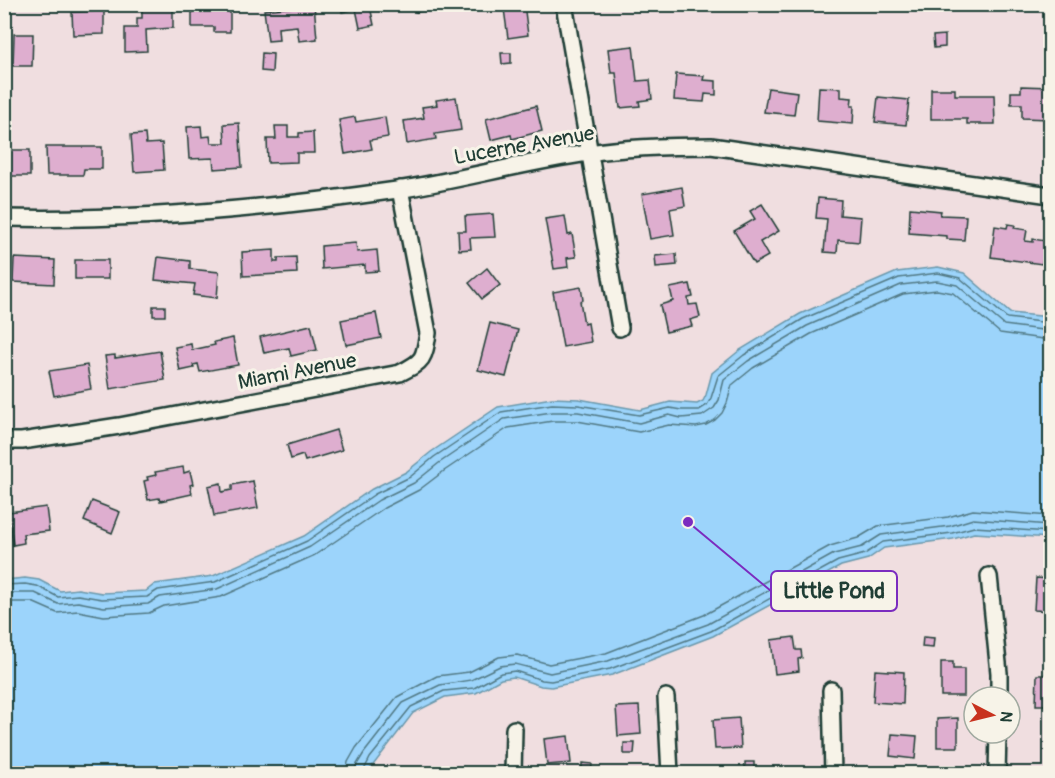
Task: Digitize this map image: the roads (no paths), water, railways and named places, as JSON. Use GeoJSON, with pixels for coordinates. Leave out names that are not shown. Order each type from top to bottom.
{"type":"FeatureCollection","features":[{"type":"Feature","properties":{"kind":"street"},"geometry":{"type":"LineString","coordinates":[[564,4],[620,328]]}},
{"type":"Feature","properties":{"kind":"street","name":"Lucerne Avenue"},"geometry":{"type":"LineString","coordinates":[[4,218],[74,219],[215,213],[400,189],[589,153],[662,146],[711,146],[1050,195]]}},
{"type":"Feature","properties":{"kind":"street","name":"Miami Avenue"},"geometry":{"type":"LineString","coordinates":[[4,441],[22,441],[174,416],[400,373],[416,364],[425,355],[428,333],[400,189]]}},
{"type":"Feature","properties":{"kind":"street"},"geometry":{"type":"LineString","coordinates":[[989,576],[999,685]]}},
{"type":"Feature","properties":{"kind":"street"},"geometry":{"type":"LineString","coordinates":[[831,690],[833,774]]}},
{"type":"Feature","properties":{"kind":"street"},"geometry":{"type":"LineString","coordinates":[[666,697],[670,774]]}},
{"type":"Feature","properties":{"kind":"street"},"geometry":{"type":"LineString","coordinates":[[513,774],[514,729]]}},
{"type":"Feature","properties":{"kind":"street"},"geometry":{"type":"LineString","coordinates":[[997,774],[998,745]]}},
{"type":"Feature","properties":{"kind":"water"},"geometry":{"type":"Polygon","coordinates":[[[938,267],[964,273],[1010,313],[1050,317],[1050,538],[974,533],[953,539],[884,548],[868,559],[841,566],[713,636],[612,675],[551,687],[514,677],[501,679],[476,693],[445,697],[413,713],[367,773],[5,773],[5,580],[25,578],[39,580],[60,591],[78,589],[102,593],[146,591],[155,584],[213,576],[304,536],[372,489],[406,472],[431,452],[498,407],[552,398],[579,399],[640,410],[670,402],[697,404],[703,401],[706,395],[712,373],[740,350],[800,314],[897,272],[938,267]]]}},
{"type":"Feature","properties":{"kind":"place","name":"Little Pond"},"geometry":{"type":"Point","coordinates":[688,522]}}]}
